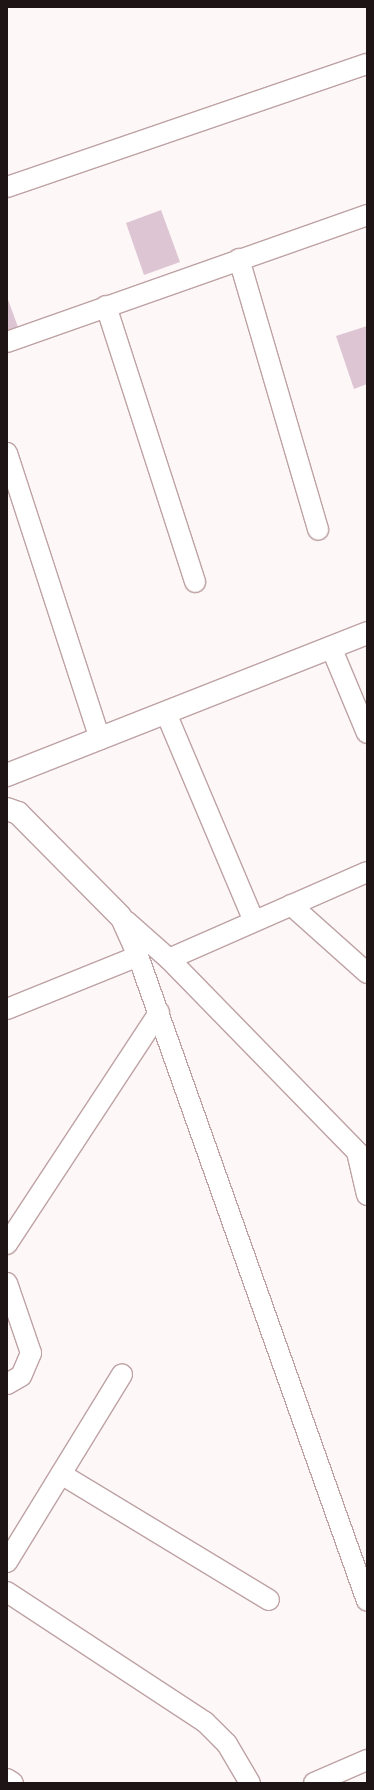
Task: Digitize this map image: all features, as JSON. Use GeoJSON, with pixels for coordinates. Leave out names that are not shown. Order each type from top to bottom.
{"type":"FeatureCollection","features":[{"type":"Feature","properties":{"kind":"main road"},"geometry":{"type":"LineString","coordinates":[[7,775],[367,633]]}},
{"type":"Feature","properties":{"kind":"main road"},"geometry":{"type":"LineString","coordinates":[[7,809],[18,813],[120,916]]}},
{"type":"Feature","properties":{"kind":"street"},"geometry":{"type":"LineString","coordinates":[[7,187],[367,64]]}},
{"type":"Feature","properties":{"kind":"street"},"geometry":{"type":"LineString","coordinates":[[7,342],[367,215]]}},
{"type":"Feature","properties":{"kind":"street"},"geometry":{"type":"LineString","coordinates":[[239,259],[318,530]]}},
{"type":"Feature","properties":{"kind":"street"},"geometry":{"type":"LineString","coordinates":[[106,306],[195,582]]}},
{"type":"Feature","properties":{"kind":"street"},"geometry":{"type":"LineString","coordinates":[[7,453],[13,494],[100,739]]}},
{"type":"Feature","properties":{"kind":"street"},"geometry":{"type":"LineString","coordinates":[[331,647],[367,733]]}},
{"type":"Feature","properties":{"kind":"street"},"geometry":{"type":"LineString","coordinates":[[166,713],[254,921]]}},
{"type":"Feature","properties":{"kind":"street"},"geometry":{"type":"LineString","coordinates":[[169,958],[367,872]]}},
{"type":"Feature","properties":{"kind":"street"},"geometry":{"type":"LineString","coordinates":[[291,905],[367,973]]}},
{"type":"Feature","properties":{"kind":"street"},"geometry":{"type":"LineString","coordinates":[[120,916],[138,956],[159,1013],[367,1601]]}},
{"type":"Feature","properties":{"kind":"street"},"geometry":{"type":"LineString","coordinates":[[120,916],[169,958],[362,1157],[367,1195]]}},
{"type":"Feature","properties":{"kind":"street"},"geometry":{"type":"LineString","coordinates":[[7,1009],[138,956]]}},
{"type":"Feature","properties":{"kind":"street"},"geometry":{"type":"LineString","coordinates":[[7,1244],[159,1013]]}},
{"type":"Feature","properties":{"kind":"street"},"geometry":{"type":"LineString","coordinates":[[7,1283],[31,1354],[21,1376],[7,1384]]}},
{"type":"Feature","properties":{"kind":"street"},"geometry":{"type":"LineString","coordinates":[[7,1562],[122,1374]]}},
{"type":"Feature","properties":{"kind":"street"},"geometry":{"type":"LineString","coordinates":[[61,1474],[269,1600]]}},
{"type":"Feature","properties":{"kind":"street"},"geometry":{"type":"LineString","coordinates":[[7,1592],[205,1722],[227,1744],[250,1783]]}},
{"type":"Feature","properties":{"kind":"street"},"geometry":{"type":"LineString","coordinates":[[314,1783],[367,1760]]}},
{"type":"Feature","properties":{"kind":"street"},"geometry":{"type":"LineString","coordinates":[[7,1779],[13,1783]]}},
{"type":"Feature","properties":{"kind":"building"},"geometry":{"type":"Polygon","coordinates":[[[161,210],[180,262],[144,275],[126,223],[161,210]]]}},
{"type":"Feature","properties":{"kind":"building"},"geometry":{"type":"Polygon","coordinates":[[[7,297],[18,327],[7,331],[7,297]]]}},
{"type":"Feature","properties":{"kind":"building"},"geometry":{"type":"Polygon","coordinates":[[[367,326],[367,384],[354,389],[336,336],[367,326]]]}}]}
